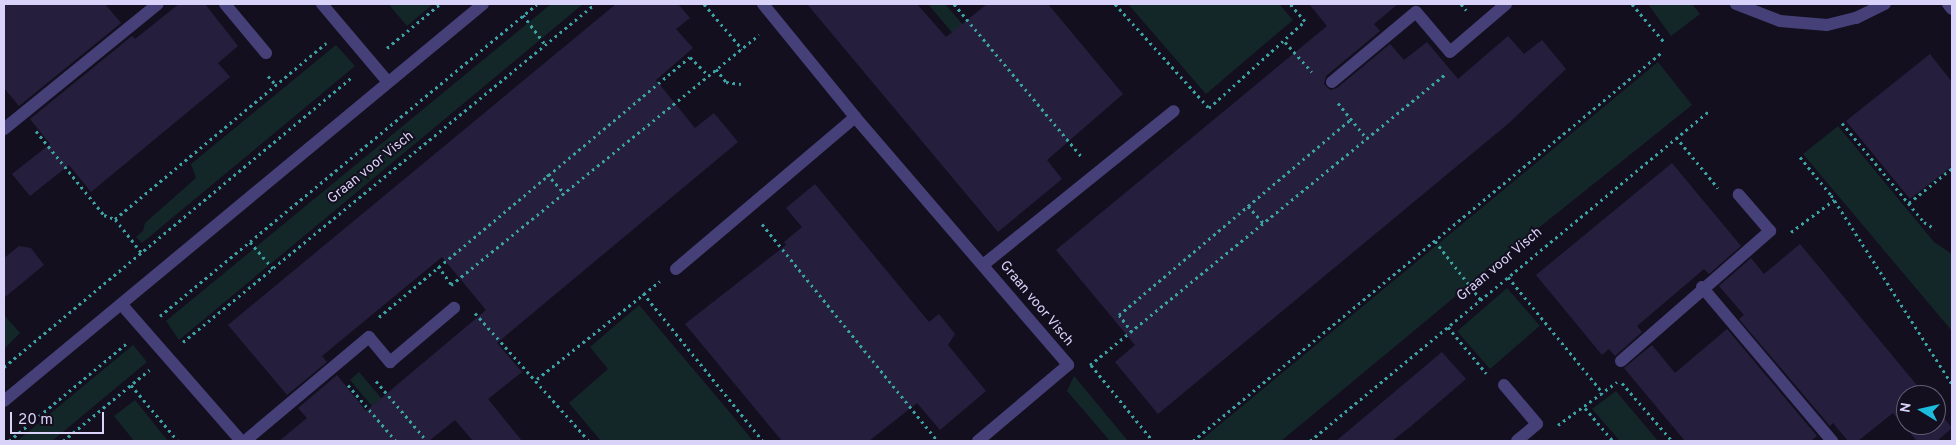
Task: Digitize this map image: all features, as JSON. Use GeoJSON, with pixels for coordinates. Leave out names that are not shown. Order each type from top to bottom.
{"type":"FeatureCollection","features":[{"type":"Feature","properties":{"kind":"street"},"geometry":{"type":"LineString","coordinates":[[4,129],[158,4]]}},
{"type":"Feature","properties":{"kind":"street"},"geometry":{"type":"LineString","coordinates":[[225,4],[266,54]]}},
{"type":"Feature","properties":{"kind":"street"},"geometry":{"type":"LineString","coordinates":[[322,4],[388,82]]}},
{"type":"Feature","properties":{"kind":"street"},"geometry":{"type":"LineString","coordinates":[[4,401],[483,4]]}},
{"type":"Feature","properties":{"kind":"street"},"geometry":{"type":"LineString","coordinates":[[1329,85],[1416,12],[1450,52],[1506,4]]}},
{"type":"Feature","properties":{"kind":"street"},"geometry":{"type":"LineString","coordinates":[[1736,4],[1780,21],[1827,25],[1856,18],[1885,4]]}},
{"type":"Feature","properties":{"kind":"street"},"geometry":{"type":"LineString","coordinates":[[1948,4],[1952,9]]}},
{"type":"Feature","properties":{"kind":"street","name":"Graan voor Visch"},"geometry":{"type":"LineString","coordinates":[[766,5],[855,117],[1068,366],[978,441]]}},
{"type":"Feature","properties":{"kind":"street","name":"Graan voor Visch"},"geometry":{"type":"LineString","coordinates":[[983,265],[1174,111]]}},
{"type":"Feature","properties":{"kind":"street"},"geometry":{"type":"LineString","coordinates":[[676,269],[749,209],[855,117]]}},
{"type":"Feature","properties":{"kind":"street"},"geometry":{"type":"LineString","coordinates":[[1620,361],[1702,287],[1770,231],[1739,195]]}},
{"type":"Feature","properties":{"kind":"street"},"geometry":{"type":"LineString","coordinates":[[1702,287],[1832,441]]}},
{"type":"Feature","properties":{"kind":"street"},"geometry":{"type":"LineString","coordinates":[[122,304],[241,441]]}},
{"type":"Feature","properties":{"kind":"street"},"geometry":{"type":"LineString","coordinates":[[245,441],[369,337],[390,362],[454,308]]}},
{"type":"Feature","properties":{"kind":"street"},"geometry":{"type":"LineString","coordinates":[[1504,385],[1537,424],[1517,441]]}},
{"type":"Feature","properties":{"kind":"path"},"geometry":{"type":"LineString","coordinates":[[4,367],[440,4]]}},
{"type":"Feature","properties":{"kind":"path","name":"Graan voor Visch"},"geometry":{"type":"LineString","coordinates":[[9,441],[537,4]]}},
{"type":"Feature","properties":{"kind":"path","name":"Graan voor Visch"},"geometry":{"type":"LineString","coordinates":[[63,441],[595,4]]}},
{"type":"Feature","properties":{"kind":"path"},"geometry":{"type":"LineString","coordinates":[[704,4],[742,49]]}},
{"type":"Feature","properties":{"kind":"path"},"geometry":{"type":"LineString","coordinates":[[954,4],[1096,174]]}},
{"type":"Feature","properties":{"kind":"path"},"geometry":{"type":"LineString","coordinates":[[1115,4],[1209,108],[1285,42],[1305,21],[1290,4]]}},
{"type":"Feature","properties":{"kind":"path"},"geometry":{"type":"LineString","coordinates":[[1632,4],[1665,43]]}},
{"type":"Feature","properties":{"kind":"path"},"geometry":{"type":"LineString","coordinates":[[523,15],[545,44]]}},
{"type":"Feature","properties":{"kind":"path"},"geometry":{"type":"LineString","coordinates":[[451,285],[778,20]]}},
{"type":"Feature","properties":{"kind":"path"},"geometry":{"type":"LineString","coordinates":[[115,219],[343,28]]}},
{"type":"Feature","properties":{"kind":"path"},"geometry":{"type":"LineString","coordinates":[[1285,42],[1329,85],[1351,119],[1367,139]]}},
{"type":"Feature","properties":{"kind":"path"},"geometry":{"type":"LineString","coordinates":[[1068,366],[1091,365],[1264,224],[1451,69],[1450,52]]}},
{"type":"Feature","properties":{"kind":"path"},"geometry":{"type":"LineString","coordinates":[[1193,441],[1435,241],[1628,76],[1661,53]]}},
{"type":"Feature","properties":{"kind":"path"},"geometry":{"type":"LineString","coordinates":[[369,337],[376,320],[547,174],[690,57],[708,75]]}},
{"type":"Feature","properties":{"kind":"path"},"geometry":{"type":"LineString","coordinates":[[716,69],[726,82],[741,84]]}},
{"type":"Feature","properties":{"kind":"path","name":"Graan voor Visch"},"geometry":{"type":"LineString","coordinates":[[1310,441],[1709,111]]}},
{"type":"Feature","properties":{"kind":"path"},"geometry":{"type":"LineString","coordinates":[[22,115],[104,214],[115,219],[141,252]]}},
{"type":"Feature","properties":{"kind":"path"},"geometry":{"type":"LineString","coordinates":[[1132,332],[1118,315],[1351,119]]}},
{"type":"Feature","properties":{"kind":"path"},"geometry":{"type":"LineString","coordinates":[[1842,123],[1924,222],[1935,229]]}},
{"type":"Feature","properties":{"kind":"path"},"geometry":{"type":"LineString","coordinates":[[1676,137],[1722,193],[1739,195]]}},
{"type":"Feature","properties":{"kind":"path"},"geometry":{"type":"LineString","coordinates":[[1800,157],[1834,200],[1952,384]]}},
{"type":"Feature","properties":{"kind":"path"},"geometry":{"type":"LineString","coordinates":[[1909,203],[1952,168]]}},
{"type":"Feature","properties":{"kind":"path"},"geometry":{"type":"LineString","coordinates":[[547,174],[564,193]]}},
{"type":"Feature","properties":{"kind":"path"},"geometry":{"type":"LineString","coordinates":[[1770,231],[1783,238],[1834,200]]}},
{"type":"Feature","properties":{"kind":"path"},"geometry":{"type":"LineString","coordinates":[[1248,206],[1264,224]]}},
{"type":"Feature","properties":{"kind":"path"},"geometry":{"type":"LineString","coordinates":[[749,209],[938,441]]}},
{"type":"Feature","properties":{"kind":"path"},"geometry":{"type":"LineString","coordinates":[[1435,241],[1481,300]]}},
{"type":"Feature","properties":{"kind":"path"},"geometry":{"type":"LineString","coordinates":[[250,242],[273,268]]}},
{"type":"Feature","properties":{"kind":"path"},"geometry":{"type":"LineString","coordinates":[[438,266],[456,290]]}},
{"type":"Feature","properties":{"kind":"path"},"geometry":{"type":"LineString","coordinates":[[537,378],[676,269]]}},
{"type":"Feature","properties":{"kind":"path"},"geometry":{"type":"LineString","coordinates":[[1508,277],[1603,392]]}},
{"type":"Feature","properties":{"kind":"path"},"geometry":{"type":"LineString","coordinates":[[643,293],[763,441]]}},
{"type":"Feature","properties":{"kind":"path"},"geometry":{"type":"LineString","coordinates":[[471,308],[537,378],[589,441]]}},
{"type":"Feature","properties":{"kind":"path"},"geometry":{"type":"LineString","coordinates":[[1448,327],[1493,380],[1504,385]]}},
{"type":"Feature","properties":{"kind":"path"},"geometry":{"type":"LineString","coordinates":[[351,352],[427,441]]}},
{"type":"Feature","properties":{"kind":"path"},"geometry":{"type":"LineString","coordinates":[[1091,365],[1153,441]]}},
{"type":"Feature","properties":{"kind":"path"},"geometry":{"type":"LineString","coordinates":[[333,367],[396,441]]}},
{"type":"Feature","properties":{"kind":"path"},"geometry":{"type":"LineString","coordinates":[[1537,424],[1561,425],[1620,380],[1672,441]]}},
{"type":"Feature","properties":{"kind":"path"},"geometry":{"type":"LineString","coordinates":[[131,385],[178,441]]}},
{"type":"Feature","properties":{"kind":"path"},"geometry":{"type":"LineString","coordinates":[[1585,408],[1613,441]]}},
{"type":"Feature","properties":{"kind":"green space"},"geometry":{"type":"Polygon","coordinates":[[[392,4],[433,4],[407,26],[390,6],[392,4]]]}},
{"type":"Feature","properties":{"kind":"green space"},"geometry":{"type":"Polygon","coordinates":[[[551,4],[583,4],[179,340],[166,321],[551,4]]]}},
{"type":"Feature","properties":{"kind":"green space"},"geometry":{"type":"Polygon","coordinates":[[[928,4],[945,4],[976,40],[966,49],[928,4]]]}},
{"type":"Feature","properties":{"kind":"green space"},"geometry":{"type":"Polygon","coordinates":[[[1128,4],[1279,4],[1293,20],[1206,94],[1128,4]]]}},
{"type":"Feature","properties":{"kind":"green space"},"geometry":{"type":"Polygon","coordinates":[[[1648,4],[1692,4],[1700,14],[1671,36],[1648,4]]]}},
{"type":"Feature","properties":{"kind":"green space"},"geometry":{"type":"Polygon","coordinates":[[[336,45],[355,66],[142,243],[136,237],[143,231],[145,223],[196,178],[191,164],[336,45]]]}},
{"type":"Feature","properties":{"kind":"green space"},"geometry":{"type":"Polygon","coordinates":[[[1658,62],[1692,105],[1521,242],[1281,441],[1200,441],[1658,62]]]}},
{"type":"Feature","properties":{"kind":"green space"},"geometry":{"type":"Polygon","coordinates":[[[1838,126],[1934,242],[1952,254],[1952,331],[1803,154],[1838,126]]]}},
{"type":"Feature","properties":{"kind":"green space"},"geometry":{"type":"Polygon","coordinates":[[[1507,288],[1540,326],[1490,369],[1457,331],[1507,288]]]}},
{"type":"Feature","properties":{"kind":"green space"},"geometry":{"type":"Polygon","coordinates":[[[639,305],[753,441],[601,441],[569,403],[608,369],[590,347],[639,305]]]}},
{"type":"Feature","properties":{"kind":"green space"},"geometry":{"type":"Polygon","coordinates":[[[4,315],[20,333],[4,349],[4,315]]]}},
{"type":"Feature","properties":{"kind":"green space"},"geometry":{"type":"Polygon","coordinates":[[[133,345],[147,362],[52,441],[17,441],[133,345]]]}},
{"type":"Feature","properties":{"kind":"green space"},"geometry":{"type":"Polygon","coordinates":[[[359,372],[418,441],[401,441],[350,380],[359,372]]]}},
{"type":"Feature","properties":{"kind":"green space"},"geometry":{"type":"Polygon","coordinates":[[[1074,376],[1128,441],[1110,441],[1067,391],[1074,376]]]}},
{"type":"Feature","properties":{"kind":"green space"},"geometry":{"type":"Polygon","coordinates":[[[1616,391],[1658,441],[1620,441],[1592,409],[1616,391]]]}},
{"type":"Feature","properties":{"kind":"green space"},"geometry":{"type":"Polygon","coordinates":[[[135,400],[168,441],[134,441],[114,416],[135,400]]]}},
{"type":"Feature","properties":{"kind":"building"},"geometry":{"type":"Polygon","coordinates":[[[4,4],[105,4],[121,23],[19,106],[4,88],[4,4]]]}},
{"type":"Feature","properties":{"kind":"building"},"geometry":{"type":"Polygon","coordinates":[[[179,4],[205,4],[238,46],[218,63],[230,77],[91,192],[69,165],[30,196],[12,174],[50,144],[30,119],[132,36],[135,39],[179,4]]]}},
{"type":"Feature","properties":{"kind":"building"},"geometry":{"type":"Polygon","coordinates":[[[616,4],[678,4],[690,18],[676,29],[693,48],[656,80],[695,128],[714,113],[738,142],[497,343],[522,372],[488,399],[522,441],[473,441],[455,420],[429,441],[279,441],[307,418],[298,408],[337,375],[366,411],[486,310],[442,257],[322,356],[327,362],[287,395],[228,325],[616,4]]]}},
{"type":"Feature","properties":{"kind":"building"},"geometry":{"type":"Polygon","coordinates":[[[807,4],[917,4],[946,37],[987,4],[1048,4],[1123,94],[1047,160],[1062,179],[998,232],[807,4]]]}},
{"type":"Feature","properties":{"kind":"building"},"geometry":{"type":"Polygon","coordinates":[[[1309,4],[1398,4],[1374,24],[1380,31],[1326,76],[1324,84],[1330,90],[1337,88],[1390,44],[1404,60],[1427,42],[1458,79],[1508,36],[1524,54],[1542,40],[1566,69],[1509,123],[1158,414],[1115,362],[1135,345],[1056,250],[1327,26],[1309,4]]]}},
{"type":"Feature","properties":{"kind":"building"},"geometry":{"type":"Polygon","coordinates":[[[1930,54],[1952,82],[1952,166],[1910,199],[1846,121],[1930,54]]]}},
{"type":"Feature","properties":{"kind":"building"},"geometry":{"type":"Polygon","coordinates":[[[1672,163],[1741,246],[1709,274],[1704,269],[1637,326],[1642,332],[1615,356],[1609,349],[1602,355],[1536,275],[1672,163]]]}},
{"type":"Feature","properties":{"kind":"building"},"geometry":{"type":"Polygon","coordinates":[[[815,184],[929,322],[939,314],[955,334],[948,345],[986,391],[940,430],[917,403],[869,441],[782,441],[685,324],[786,245],[784,242],[802,227],[786,208],[815,184]]]}},
{"type":"Feature","properties":{"kind":"building"},"geometry":{"type":"Polygon","coordinates":[[[1800,244],[1917,385],[1896,385],[1896,416],[1893,413],[1858,441],[1848,441],[1833,423],[1830,426],[1739,319],[1744,315],[1719,286],[1751,258],[1764,274],[1800,244]]]}},
{"type":"Feature","properties":{"kind":"building"},"geometry":{"type":"Polygon","coordinates":[[[19,246],[31,248],[44,265],[4,298],[4,258],[19,246]]]}},
{"type":"Feature","properties":{"kind":"building"},"geometry":{"type":"Polygon","coordinates":[[[1727,329],[1817,436],[1811,441],[1685,441],[1624,368],[1652,345],[1675,373],[1727,329]]]}},
{"type":"Feature","properties":{"kind":"building"},"geometry":{"type":"Polygon","coordinates":[[[1442,352],[1466,379],[1410,427],[1392,441],[1336,441],[1442,352]]]}},
{"type":"Feature","properties":{"kind":"building"},"geometry":{"type":"Polygon","coordinates":[[[1946,420],[1952,428],[1946,433],[1946,420]]]}},
{"type":"Feature","properties":{"kind":"building"},"geometry":{"type":"Polygon","coordinates":[[[1912,435],[1944,435],[1937,441],[1917,441],[1912,435]]]}}]}
